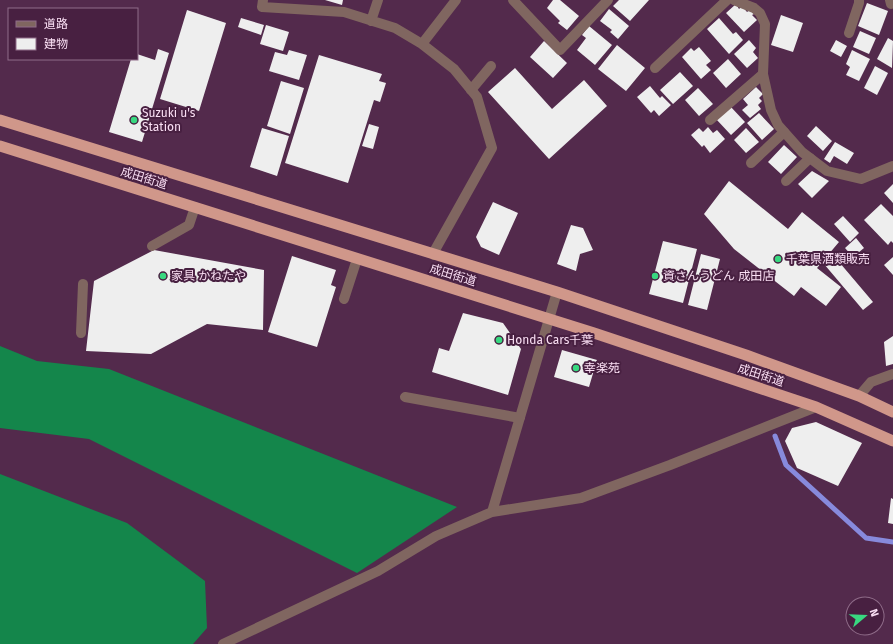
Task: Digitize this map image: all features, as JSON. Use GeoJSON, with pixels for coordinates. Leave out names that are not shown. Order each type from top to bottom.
{"type":"FeatureCollection","features":[{"type":"Feature","properties":{"kind":"highway","name":"成田街道"},"geometry":{"type":"LineString","coordinates":[[0,120],[558,292],[719,345],[859,396],[893,412]]}},
{"type":"Feature","properties":{"kind":"highway","name":"成田街道"},"geometry":{"type":"LineString","coordinates":[[0,146],[550,319],[816,407],[893,441]]}},
{"type":"Feature","properties":{"kind":"street"},"geometry":{"type":"LineString","coordinates":[[263,0],[262,7],[344,12],[395,28],[422,44],[454,69],[477,97],[492,148],[435,250],[434,255]]}},
{"type":"Feature","properties":{"kind":"street"},"geometry":{"type":"LineString","coordinates":[[371,21],[378,0]]}},
{"type":"Feature","properties":{"kind":"street"},"geometry":{"type":"LineString","coordinates":[[422,44],[456,0]]}},
{"type":"Feature","properties":{"kind":"street"},"geometry":{"type":"LineString","coordinates":[[513,0],[560,50],[608,0]]}},
{"type":"Feature","properties":{"kind":"street"},"geometry":{"type":"LineString","coordinates":[[655,68],[727,0]]}},
{"type":"Feature","properties":{"kind":"street"},"geometry":{"type":"LineString","coordinates":[[734,0],[754,8],[760,13],[765,24],[763,74],[771,110],[778,125],[802,152],[827,171],[861,179],[893,166]]}},
{"type":"Feature","properties":{"kind":"street"},"geometry":{"type":"LineString","coordinates":[[849,33],[860,3],[859,0]]}},
{"type":"Feature","properties":{"kind":"street"},"geometry":{"type":"LineString","coordinates":[[471,90],[491,66]]}},
{"type":"Feature","properties":{"kind":"street"},"geometry":{"type":"LineString","coordinates":[[710,120],[763,74]]}},
{"type":"Feature","properties":{"kind":"street"},"geometry":{"type":"LineString","coordinates":[[751,163],[784,132]]}},
{"type":"Feature","properties":{"kind":"street"},"geometry":{"type":"LineString","coordinates":[[786,181],[810,158]]}},
{"type":"Feature","properties":{"kind":"street"},"geometry":{"type":"LineString","coordinates":[[152,246],[189,225],[195,207]]}},
{"type":"Feature","properties":{"kind":"street"},"geometry":{"type":"LineString","coordinates":[[344,299],[357,259]]}},
{"type":"Feature","properties":{"kind":"street"},"geometry":{"type":"LineString","coordinates":[[81,333],[83,284]]}},
{"type":"Feature","properties":{"kind":"street"},"geometry":{"type":"LineString","coordinates":[[492,512],[558,292]]}},
{"type":"Feature","properties":{"kind":"street"},"geometry":{"type":"LineString","coordinates":[[859,396],[871,382],[893,374]]}},
{"type":"Feature","properties":{"kind":"street"},"geometry":{"type":"LineString","coordinates":[[405,398],[520,418]]}},
{"type":"Feature","properties":{"kind":"street"},"geometry":{"type":"LineString","coordinates":[[223,644],[378,571],[436,536],[492,512],[581,498],[670,466],[816,407]]}},
{"type":"Feature","properties":{"kind":"green space"},"geometry":{"type":"Polygon","coordinates":[[[0,346],[37,361],[109,369],[457,507],[357,573],[89,439],[0,428],[0,346]]]}},
{"type":"Feature","properties":{"kind":"green space"},"geometry":{"type":"Polygon","coordinates":[[[0,474],[127,523],[205,581],[207,628],[193,644],[0,644],[0,474]]]}},
{"type":"Feature","properties":{"kind":"building"},"geometry":{"type":"Polygon","coordinates":[[[325,0],[343,0],[342,5],[325,0]]]}},
{"type":"Feature","properties":{"kind":"building"},"geometry":{"type":"Polygon","coordinates":[[[553,0],[560,0],[579,16],[567,30],[558,23],[560,21],[547,8],[553,0]]]}},
{"type":"Feature","properties":{"kind":"building"},"geometry":{"type":"Polygon","coordinates":[[[619,0],[649,0],[630,21],[613,6],[619,0]]]}},
{"type":"Feature","properties":{"kind":"building"},"geometry":{"type":"Polygon","coordinates":[[[867,3],[888,11],[879,35],[858,26],[867,3]]]}},
{"type":"Feature","properties":{"kind":"building"},"geometry":{"type":"Polygon","coordinates":[[[736,4],[739,9],[742,6],[747,12],[750,10],[754,14],[752,15],[757,20],[744,32],[726,13],[736,4]]]}},
{"type":"Feature","properties":{"kind":"building"},"geometry":{"type":"Polygon","coordinates":[[[609,9],[629,26],[618,39],[610,32],[612,30],[600,21],[609,9]]]}},
{"type":"Feature","properties":{"kind":"building"},"geometry":{"type":"Polygon","coordinates":[[[187,10],[226,23],[199,111],[160,99],[187,10]]]}},
{"type":"Feature","properties":{"kind":"building"},"geometry":{"type":"Polygon","coordinates":[[[781,15],[803,23],[793,52],[771,45],[781,15]]]}},
{"type":"Feature","properties":{"kind":"building"},"geometry":{"type":"Polygon","coordinates":[[[241,18],[264,25],[261,35],[238,27],[241,18]]]}},
{"type":"Feature","properties":{"kind":"building"},"geometry":{"type":"Polygon","coordinates":[[[719,18],[733,34],[736,32],[743,40],[729,54],[707,29],[719,18]]]}},
{"type":"Feature","properties":{"kind":"building"},"geometry":{"type":"Polygon","coordinates":[[[266,25],[289,32],[283,51],[260,44],[266,25]]]}},
{"type":"Feature","properties":{"kind":"building"},"geometry":{"type":"Polygon","coordinates":[[[589,26],[612,45],[595,65],[577,50],[586,38],[582,35],[589,26]]]}},
{"type":"Feature","properties":{"kind":"building"},"geometry":{"type":"Polygon","coordinates":[[[860,31],[876,38],[869,54],[853,47],[860,31]]]}},
{"type":"Feature","properties":{"kind":"building"},"geometry":{"type":"Polygon","coordinates":[[[888,38],[893,41],[892,68],[877,59],[888,38]]]}},
{"type":"Feature","properties":{"kind":"building"},"geometry":{"type":"Polygon","coordinates":[[[749,40],[756,48],[753,52],[758,58],[747,68],[734,54],[749,40]]]}},
{"type":"Feature","properties":{"kind":"building"},"geometry":{"type":"Polygon","coordinates":[[[836,40],[847,46],[841,57],[830,51],[836,40]]]}},
{"type":"Feature","properties":{"kind":"building"},"geometry":{"type":"Polygon","coordinates":[[[544,41],[567,63],[553,78],[530,57],[544,41]]]}},
{"type":"Feature","properties":{"kind":"building"},"geometry":{"type":"Polygon","coordinates":[[[617,45],[645,68],[626,91],[598,69],[617,45]]]}},
{"type":"Feature","properties":{"kind":"building"},"geometry":{"type":"Polygon","coordinates":[[[699,47],[711,61],[706,65],[711,70],[701,79],[682,57],[691,48],[694,51],[699,47]]]}},
{"type":"Feature","properties":{"kind":"building"},"geometry":{"type":"Polygon","coordinates":[[[158,49],[169,53],[142,142],[109,132],[131,60],[138,60],[138,54],[155,60],[158,49]]]}},
{"type":"Feature","properties":{"kind":"building"},"geometry":{"type":"Polygon","coordinates":[[[289,50],[307,55],[299,80],[269,71],[275,52],[287,55],[289,50]]]}},
{"type":"Feature","properties":{"kind":"building"},"geometry":{"type":"Polygon","coordinates":[[[852,50],[870,59],[859,81],[846,75],[850,67],[846,64],[852,50]]]}},
{"type":"Feature","properties":{"kind":"building"},"geometry":{"type":"Polygon","coordinates":[[[319,55],[382,74],[379,81],[386,83],[380,102],[374,100],[348,183],[285,163],[319,55]]]}},
{"type":"Feature","properties":{"kind":"building"},"geometry":{"type":"Polygon","coordinates":[[[728,59],[741,74],[726,88],[713,73],[728,59]]]}},
{"type":"Feature","properties":{"kind":"building"},"geometry":{"type":"Polygon","coordinates":[[[875,66],[888,73],[877,95],[864,88],[875,66]]]}},
{"type":"Feature","properties":{"kind":"building"},"geometry":{"type":"Polygon","coordinates":[[[515,68],[552,109],[584,80],[607,106],[549,159],[488,92],[515,68]]]}},
{"type":"Feature","properties":{"kind":"building"},"geometry":{"type":"Polygon","coordinates":[[[680,72],[693,86],[673,104],[660,90],[680,72]]]}},
{"type":"Feature","properties":{"kind":"building"},"geometry":{"type":"Polygon","coordinates":[[[281,81],[304,88],[290,134],[267,126],[281,81]]]}},
{"type":"Feature","properties":{"kind":"building"},"geometry":{"type":"Polygon","coordinates":[[[650,86],[660,98],[662,96],[671,105],[659,116],[654,110],[651,113],[637,97],[650,86]]]}},
{"type":"Feature","properties":{"kind":"building"},"geometry":{"type":"Polygon","coordinates":[[[756,87],[763,94],[759,98],[762,101],[758,105],[761,109],[750,118],[742,110],[748,105],[743,99],[756,87]]]}},
{"type":"Feature","properties":{"kind":"building"},"geometry":{"type":"Polygon","coordinates":[[[698,88],[713,104],[699,116],[685,100],[698,88]]]}},
{"type":"Feature","properties":{"kind":"building"},"geometry":{"type":"Polygon","coordinates":[[[730,106],[745,122],[731,135],[716,119],[730,106]]]}},
{"type":"Feature","properties":{"kind":"building"},"geometry":{"type":"Polygon","coordinates":[[[759,113],[774,129],[762,140],[747,123],[759,113]]]}},
{"type":"Feature","properties":{"kind":"building"},"geometry":{"type":"Polygon","coordinates":[[[369,124],[379,127],[373,149],[362,146],[369,124]]]}},
{"type":"Feature","properties":{"kind":"building"},"geometry":{"type":"Polygon","coordinates":[[[816,126],[832,141],[823,151],[807,136],[816,126]]]}},
{"type":"Feature","properties":{"kind":"building"},"geometry":{"type":"Polygon","coordinates":[[[708,127],[713,133],[717,130],[725,139],[710,153],[704,145],[702,147],[691,135],[699,128],[703,132],[708,127]]]}},
{"type":"Feature","properties":{"kind":"building"},"geometry":{"type":"Polygon","coordinates":[[[262,128],[289,136],[277,176],[250,167],[262,128]]]}},
{"type":"Feature","properties":{"kind":"building"},"geometry":{"type":"Polygon","coordinates":[[[746,128],[759,142],[746,153],[734,140],[746,128]]]}},
{"type":"Feature","properties":{"kind":"building"},"geometry":{"type":"Polygon","coordinates":[[[835,142],[854,153],[847,164],[834,156],[830,163],[824,159],[835,142]]]}},
{"type":"Feature","properties":{"kind":"building"},"geometry":{"type":"Polygon","coordinates":[[[784,145],[797,157],[781,174],[768,162],[784,145]]]}},
{"type":"Feature","properties":{"kind":"building"},"geometry":{"type":"Polygon","coordinates":[[[812,171],[829,181],[812,198],[798,184],[812,171]]]}},
{"type":"Feature","properties":{"kind":"building"},"geometry":{"type":"Polygon","coordinates":[[[729,181],[788,229],[802,212],[839,242],[817,268],[841,287],[826,306],[801,287],[794,296],[734,249],[704,214],[729,181]]]}},
{"type":"Feature","properties":{"kind":"building"},"geometry":{"type":"Polygon","coordinates":[[[893,184],[893,203],[884,193],[893,184]]]}},
{"type":"Feature","properties":{"kind":"building"},"geometry":{"type":"Polygon","coordinates":[[[493,202],[518,213],[499,255],[481,247],[476,237],[493,202]]]}},
{"type":"Feature","properties":{"kind":"building"},"geometry":{"type":"Polygon","coordinates":[[[881,204],[893,216],[893,243],[891,241],[888,245],[864,220],[881,204]]]}},
{"type":"Feature","properties":{"kind":"building"},"geometry":{"type":"Polygon","coordinates":[[[843,216],[859,233],[850,242],[834,224],[843,216]]]}},
{"type":"Feature","properties":{"kind":"building"},"geometry":{"type":"Polygon","coordinates":[[[571,225],[583,228],[593,250],[580,254],[576,271],[557,264],[571,225]]]}},
{"type":"Feature","properties":{"kind":"building"},"geometry":{"type":"Polygon","coordinates":[[[856,238],[864,248],[853,257],[845,248],[856,238]]]}},
{"type":"Feature","properties":{"kind":"building"},"geometry":{"type":"Polygon","coordinates":[[[663,241],[697,249],[683,303],[649,294],[663,241]]]}},
{"type":"Feature","properties":{"kind":"building"},"geometry":{"type":"Polygon","coordinates":[[[154,250],[264,270],[263,330],[207,324],[151,354],[86,351],[94,281],[154,250]]]}},
{"type":"Feature","properties":{"kind":"building"},"geometry":{"type":"Polygon","coordinates":[[[701,254],[720,259],[707,310],[688,305],[701,254]]]}},
{"type":"Feature","properties":{"kind":"building"},"geometry":{"type":"Polygon","coordinates":[[[292,256],[336,270],[331,285],[336,287],[317,347],[268,332],[292,256]]]}},
{"type":"Feature","properties":{"kind":"building"},"geometry":{"type":"Polygon","coordinates":[[[834,256],[873,302],[863,310],[824,264],[834,256]]]}},
{"type":"Feature","properties":{"kind":"building"},"geometry":{"type":"Polygon","coordinates":[[[893,257],[893,275],[884,265],[893,257]]]}},
{"type":"Feature","properties":{"kind":"building"},"geometry":{"type":"Polygon","coordinates":[[[463,313],[503,323],[521,349],[508,395],[432,372],[439,348],[449,351],[463,313]]]}},
{"type":"Feature","properties":{"kind":"building"},"geometry":{"type":"Polygon","coordinates":[[[893,336],[893,364],[886,366],[884,342],[893,336]]]}},
{"type":"Feature","properties":{"kind":"building"},"geometry":{"type":"Polygon","coordinates":[[[562,350],[597,360],[589,387],[554,377],[562,350]]]}},
{"type":"Feature","properties":{"kind":"building"},"geometry":{"type":"Polygon","coordinates":[[[816,422],[862,443],[838,486],[797,468],[785,441],[792,428],[816,422]]]}},
{"type":"Feature","properties":{"kind":"building"},"geometry":{"type":"Polygon","coordinates":[[[891,498],[893,499],[893,524],[888,523],[891,498]]]}},
{"type":"Feature","properties":{"kind":"waterway"},"geometry":{"type":"LineString","coordinates":[[775,436],[786,465],[866,538],[893,542]]}},
{"type":"Feature","properties":{"kind":"place","name":"Suzuki u's Station"},"geometry":{"type":"Point","coordinates":[134,120]}},
{"type":"Feature","properties":{"kind":"place","name":"千葉県酒類販売"},"geometry":{"type":"Point","coordinates":[778,259]}},
{"type":"Feature","properties":{"kind":"place","name":"家具 かねたや"},"geometry":{"type":"Point","coordinates":[163,276]}},
{"type":"Feature","properties":{"kind":"place","name":"資さんうどん 成田店"},"geometry":{"type":"Point","coordinates":[655,276]}},
{"type":"Feature","properties":{"kind":"place","name":"Honda Cars千葉"},"geometry":{"type":"Point","coordinates":[499,340]}},
{"type":"Feature","properties":{"kind":"place","name":"幸楽苑"},"geometry":{"type":"Point","coordinates":[576,368]}}]}
